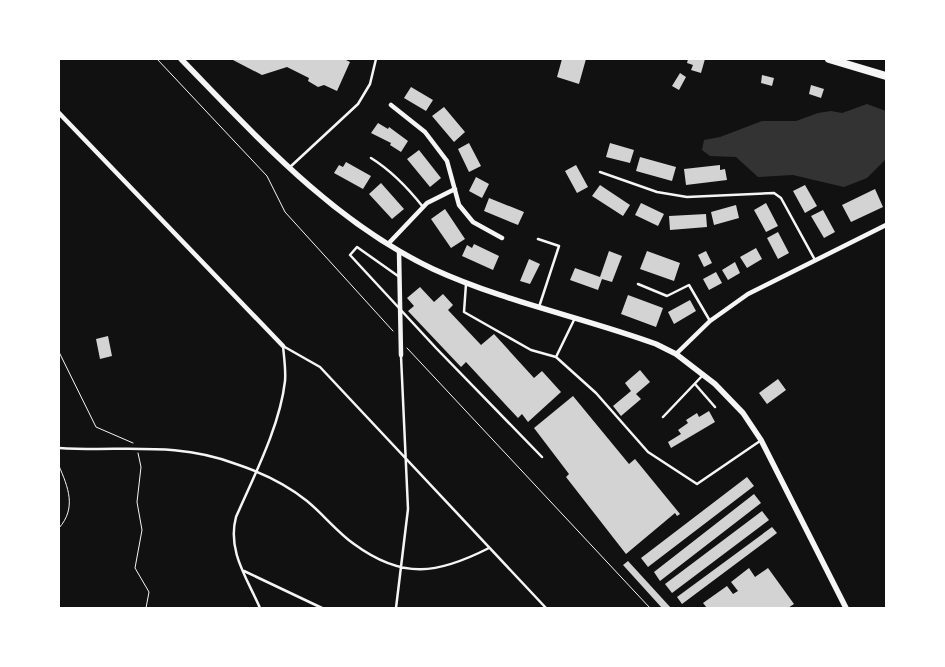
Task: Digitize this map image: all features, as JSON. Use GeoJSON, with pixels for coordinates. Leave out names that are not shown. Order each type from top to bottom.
{"type":"FeatureCollection","features":[{"type":"Feature","properties":{"kind":"main road"},"geometry":{"type":"LineString","coordinates":[[829,59],[886,76]]}},
{"type":"Feature","properties":{"kind":"street"},"geometry":{"type":"LineString","coordinates":[[181,59],[312,190],[362,227],[399,251],[466,283],[538,308],[619,330],[656,344],[676,354],[703,375],[743,413],[762,440],[846,608]]}},
{"type":"Feature","properties":{"kind":"street"},"geometry":{"type":"LineString","coordinates":[[391,105],[425,132],[447,161],[459,205],[473,222],[502,238]]}},
{"type":"Feature","properties":{"kind":"street"},"geometry":{"type":"LineString","coordinates":[[59,113],[283,346]]}},
{"type":"Feature","properties":{"kind":"street"},"geometry":{"type":"LineString","coordinates":[[388,244],[423,207],[455,189]]}},
{"type":"Feature","properties":{"kind":"street"},"geometry":{"type":"LineString","coordinates":[[676,354],[710,321],[748,294],[886,225]]}},
{"type":"Feature","properties":{"kind":"street"},"geometry":{"type":"LineString","coordinates":[[399,251],[401,355]]}},
{"type":"Feature","properties":{"kind":"lane"},"geometry":{"type":"LineString","coordinates":[[289,168],[358,104],[370,84],[376,59]]}},
{"type":"Feature","properties":{"kind":"lane"},"geometry":{"type":"LineString","coordinates":[[371,158],[410,189],[423,207]]}},
{"type":"Feature","properties":{"kind":"lane"},"geometry":{"type":"LineString","coordinates":[[600,172],[657,192],[686,197],[774,193],[781,198],[815,260]]}},
{"type":"Feature","properties":{"kind":"lane"},"geometry":{"type":"LineString","coordinates":[[538,239],[560,246],[538,308]]}},
{"type":"Feature","properties":{"kind":"lane"},"geometry":{"type":"LineString","coordinates":[[399,277],[357,247],[350,255],[400,310],[542,457]]}},
{"type":"Feature","properties":{"kind":"lane"},"geometry":{"type":"LineString","coordinates":[[466,283],[464,312],[531,350],[556,357],[596,393],[648,452],[697,484],[762,440]]}},
{"type":"Feature","properties":{"kind":"lane"},"geometry":{"type":"LineString","coordinates":[[638,284],[668,296],[689,285],[710,321]]}},
{"type":"Feature","properties":{"kind":"lane"},"geometry":{"type":"LineString","coordinates":[[556,357],[575,318]]}},
{"type":"Feature","properties":{"kind":"lane"},"geometry":{"type":"LineString","coordinates":[[283,346],[320,367],[546,608]]}},
{"type":"Feature","properties":{"kind":"lane"},"geometry":{"type":"LineString","coordinates":[[260,608],[234,551],[232,530],[256,473],[282,396],[285,381],[283,346]]}},
{"type":"Feature","properties":{"kind":"lane"},"geometry":{"type":"LineString","coordinates":[[396,608],[408,509],[401,355]]}},
{"type":"Feature","properties":{"kind":"lane"},"geometry":{"type":"LineString","coordinates":[[663,417],[703,375]]}},
{"type":"Feature","properties":{"kind":"lane"},"geometry":{"type":"LineString","coordinates":[[695,384],[715,407]]}},
{"type":"Feature","properties":{"kind":"lane"},"geometry":{"type":"LineString","coordinates":[[59,448],[178,449],[236,464],[306,500],[353,544],[376,558],[402,568],[429,570],[450,566],[489,548]]}},
{"type":"Feature","properties":{"kind":"lane"},"geometry":{"type":"LineString","coordinates":[[243,570],[322,608]]}},
{"type":"Feature","properties":{"kind":"path"},"geometry":{"type":"LineString","coordinates":[[59,352],[96,427],[128,440],[136,448],[141,467],[137,502],[142,530],[134,568],[149,592],[146,608]]}},
{"type":"Feature","properties":{"kind":"path"},"geometry":{"type":"LineString","coordinates":[[59,466],[68,487],[70,499],[68,514],[59,528]]}},
{"type":"Feature","properties":{"kind":"shaded area"},"geometry":{"type":"Polygon","coordinates":[[[867,104],[886,111],[885,160],[867,178],[844,187],[793,175],[758,177],[736,157],[710,156],[702,150],[704,140],[720,137],[762,121],[796,121],[818,113],[831,111],[842,113],[867,104]]]}},
{"type":"Feature","properties":{"kind":"building"},"geometry":{"type":"Polygon","coordinates":[[[231,59],[344,59],[350,62],[337,91],[324,85],[318,87],[308,81],[309,78],[287,67],[262,75],[231,59]]]}},
{"type":"Feature","properties":{"kind":"building"},"geometry":{"type":"Polygon","coordinates":[[[562,59],[586,59],[579,84],[557,77],[562,59]]]}},
{"type":"Feature","properties":{"kind":"building"},"geometry":{"type":"Polygon","coordinates":[[[688,59],[705,59],[701,73],[691,70],[693,65],[687,63],[688,59]]]}},
{"type":"Feature","properties":{"kind":"building"},"geometry":{"type":"Polygon","coordinates":[[[680,73],[686,77],[679,90],[672,86],[680,73]]]}},
{"type":"Feature","properties":{"kind":"building"},"geometry":{"type":"Polygon","coordinates":[[[762,75],[774,78],[772,86],[761,83],[762,75]]]}},
{"type":"Feature","properties":{"kind":"building"},"geometry":{"type":"Polygon","coordinates":[[[811,85],[824,89],[821,98],[809,94],[811,85]]]}},
{"type":"Feature","properties":{"kind":"building"},"geometry":{"type":"Polygon","coordinates":[[[411,87],[433,100],[426,111],[404,98],[411,87]]]}},
{"type":"Feature","properties":{"kind":"building"},"geometry":{"type":"Polygon","coordinates":[[[444,107],[465,132],[454,142],[432,116],[444,107]]]}},
{"type":"Feature","properties":{"kind":"building"},"geometry":{"type":"Polygon","coordinates":[[[378,123],[388,129],[389,127],[408,141],[401,152],[390,145],[391,143],[371,133],[378,123]]]}},
{"type":"Feature","properties":{"kind":"building"},"geometry":{"type":"Polygon","coordinates":[[[469,143],[481,166],[469,172],[458,149],[469,143]]]}},
{"type":"Feature","properties":{"kind":"building"},"geometry":{"type":"Polygon","coordinates":[[[610,143],[634,150],[630,163],[606,157],[610,143]]]}},
{"type":"Feature","properties":{"kind":"building"},"geometry":{"type":"Polygon","coordinates":[[[419,150],[441,178],[430,187],[407,159],[419,150]]]}},
{"type":"Feature","properties":{"kind":"building"},"geometry":{"type":"Polygon","coordinates":[[[640,157],[676,167],[672,181],[636,171],[640,157]]]}},
{"type":"Feature","properties":{"kind":"building"},"geometry":{"type":"Polygon","coordinates":[[[346,162],[371,176],[363,189],[334,173],[339,165],[343,167],[346,162]]]}},
{"type":"Feature","properties":{"kind":"building"},"geometry":{"type":"Polygon","coordinates":[[[576,165],[588,187],[577,193],[565,171],[576,165]]]}},
{"type":"Feature","properties":{"kind":"building"},"geometry":{"type":"Polygon","coordinates":[[[720,165],[720,170],[725,169],[727,180],[686,185],[684,169],[720,165]]]}},
{"type":"Feature","properties":{"kind":"building"},"geometry":{"type":"Polygon","coordinates":[[[476,177],[489,184],[482,198],[469,191],[476,177]]]}},
{"type":"Feature","properties":{"kind":"building"},"geometry":{"type":"Polygon","coordinates":[[[381,183],[404,209],[392,219],[369,194],[381,183]]]}},
{"type":"Feature","properties":{"kind":"building"},"geometry":{"type":"Polygon","coordinates":[[[600,185],[630,205],[623,216],[592,196],[600,185]]]}},
{"type":"Feature","properties":{"kind":"building"},"geometry":{"type":"Polygon","coordinates":[[[805,185],[817,206],[805,213],[793,191],[805,185]]]}},
{"type":"Feature","properties":{"kind":"building"},"geometry":{"type":"Polygon","coordinates":[[[875,189],[883,207],[851,222],[842,205],[875,189]]]}},
{"type":"Feature","properties":{"kind":"building"},"geometry":{"type":"Polygon","coordinates":[[[489,198],[524,212],[518,225],[484,211],[489,198]]]}},
{"type":"Feature","properties":{"kind":"building"},"geometry":{"type":"Polygon","coordinates":[[[641,203],[664,214],[658,226],[635,215],[641,203]]]}},
{"type":"Feature","properties":{"kind":"building"},"geometry":{"type":"Polygon","coordinates":[[[766,203],[778,226],[766,232],[754,210],[766,203]]]}},
{"type":"Feature","properties":{"kind":"building"},"geometry":{"type":"Polygon","coordinates":[[[736,205],[739,218],[714,225],[711,212],[736,205]]]}},
{"type":"Feature","properties":{"kind":"building"},"geometry":{"type":"Polygon","coordinates":[[[445,209],[465,239],[451,248],[431,219],[445,209]]]}},
{"type":"Feature","properties":{"kind":"building"},"geometry":{"type":"Polygon","coordinates":[[[823,210],[835,232],[824,238],[811,216],[823,210]]]}},
{"type":"Feature","properties":{"kind":"building"},"geometry":{"type":"Polygon","coordinates":[[[706,214],[707,227],[670,230],[669,216],[706,214]]]}},
{"type":"Feature","properties":{"kind":"building"},"geometry":{"type":"Polygon","coordinates":[[[778,232],[789,253],[778,259],[767,238],[778,232]]]}},
{"type":"Feature","properties":{"kind":"building"},"geometry":{"type":"Polygon","coordinates":[[[474,244],[499,256],[493,270],[462,256],[467,245],[472,248],[474,244]]]}},
{"type":"Feature","properties":{"kind":"building"},"geometry":{"type":"Polygon","coordinates":[[[756,248],[762,259],[747,268],[740,257],[756,248]]]}},
{"type":"Feature","properties":{"kind":"building"},"geometry":{"type":"Polygon","coordinates":[[[609,251],[622,256],[612,282],[602,279],[598,290],[570,280],[575,268],[600,277],[609,251]]]}},
{"type":"Feature","properties":{"kind":"building"},"geometry":{"type":"Polygon","coordinates":[[[647,251],[680,263],[674,281],[640,269],[647,251]]]}},
{"type":"Feature","properties":{"kind":"building"},"geometry":{"type":"Polygon","coordinates":[[[706,251],[712,263],[704,267],[698,255],[706,251]]]}},
{"type":"Feature","properties":{"kind":"building"},"geometry":{"type":"Polygon","coordinates":[[[529,259],[540,264],[530,284],[520,281],[529,259]]]}},
{"type":"Feature","properties":{"kind":"building"},"geometry":{"type":"Polygon","coordinates":[[[735,262],[740,273],[728,280],[722,270],[735,262]]]}},
{"type":"Feature","properties":{"kind":"building"},"geometry":{"type":"Polygon","coordinates":[[[716,272],[722,283],[709,290],[703,279],[716,272]]]}},
{"type":"Feature","properties":{"kind":"building"},"geometry":{"type":"Polygon","coordinates":[[[420,287],[434,302],[443,294],[453,305],[448,310],[481,345],[494,334],[534,378],[542,371],[561,392],[528,422],[522,414],[518,418],[466,362],[461,367],[408,311],[414,306],[407,298],[420,287]]]}},
{"type":"Feature","properties":{"kind":"building"},"geometry":{"type":"Polygon","coordinates":[[[628,295],[663,308],[656,327],[621,314],[628,295]]]}},
{"type":"Feature","properties":{"kind":"building"},"geometry":{"type":"Polygon","coordinates":[[[690,300],[696,311],[674,324],[668,312],[690,300]]]}},
{"type":"Feature","properties":{"kind":"building"},"geometry":{"type":"Polygon","coordinates":[[[108,336],[112,356],[100,359],[96,339],[108,336]]]}},
{"type":"Feature","properties":{"kind":"building"},"geometry":{"type":"Polygon","coordinates":[[[640,370],[650,382],[636,394],[641,399],[621,416],[613,406],[631,391],[625,383],[640,370]]]}},
{"type":"Feature","properties":{"kind":"building"},"geometry":{"type":"Polygon","coordinates":[[[778,379],[786,390],[767,404],[759,393],[778,379]]]}},
{"type":"Feature","properties":{"kind":"building"},"geometry":{"type":"Polygon","coordinates":[[[573,396],[629,464],[635,459],[680,514],[677,516],[675,513],[626,554],[566,477],[569,474],[534,428],[573,396]]]}},
{"type":"Feature","properties":{"kind":"building"},"geometry":{"type":"Polygon","coordinates":[[[709,411],[715,422],[671,448],[668,442],[681,434],[678,430],[688,423],[686,420],[697,413],[699,417],[709,411]]]}},
{"type":"Feature","properties":{"kind":"building"},"geometry":{"type":"Polygon","coordinates":[[[747,477],[754,486],[648,567],[641,558],[747,477]]]}},
{"type":"Feature","properties":{"kind":"building"},"geometry":{"type":"Polygon","coordinates":[[[754,494],[761,503],[660,581],[654,572],[754,494]]]}},
{"type":"Feature","properties":{"kind":"building"},"geometry":{"type":"Polygon","coordinates":[[[762,511],[769,520],[672,593],[665,584],[762,511]]]}},
{"type":"Feature","properties":{"kind":"building"},"geometry":{"type":"Polygon","coordinates":[[[772,527],[777,533],[682,604],[677,597],[772,527]]]}},
{"type":"Feature","properties":{"kind":"building"},"geometry":{"type":"Polygon","coordinates":[[[628,561],[671,608],[662,608],[623,565],[628,561]]]}},
{"type":"Feature","properties":{"kind":"building"},"geometry":{"type":"Polygon","coordinates":[[[749,568],[755,577],[768,568],[794,604],[788,608],[707,608],[703,603],[727,586],[733,594],[738,591],[731,582],[749,568]]]}}]}
